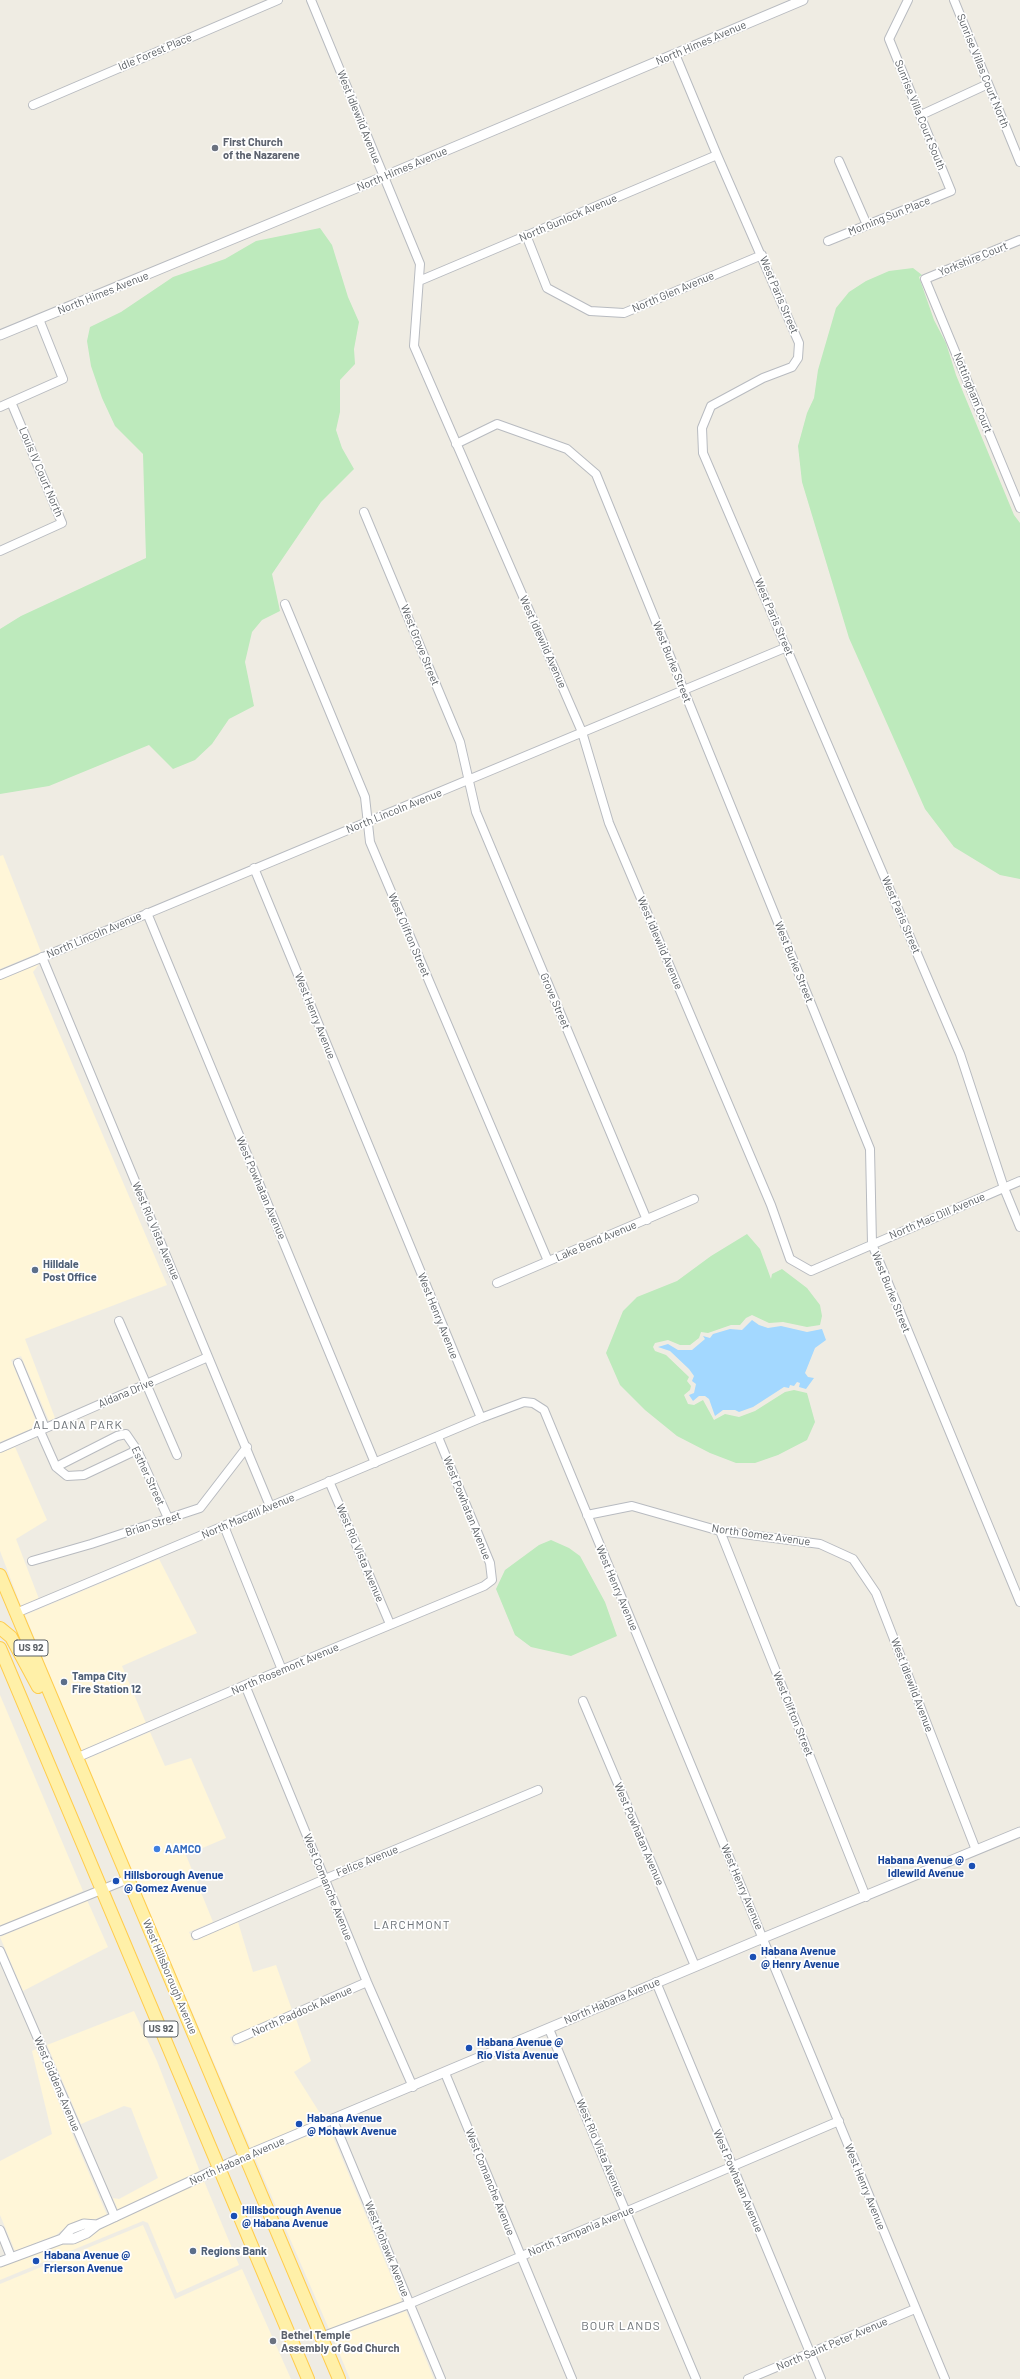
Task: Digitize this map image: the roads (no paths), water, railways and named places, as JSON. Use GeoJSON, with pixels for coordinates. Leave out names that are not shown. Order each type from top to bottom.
{"type":"FeatureCollection","features":[{"type":"Feature","properties":{"kind":"main road","name":"West Hillsborough Avenue"},"geometry":{"type":"LineString","coordinates":[[0,1575],[339,2379]]}},
{"type":"Feature","properties":{"kind":"main road"},"geometry":{"type":"LineString","coordinates":[[0,1602],[16,1613]]}},
{"type":"Feature","properties":{"kind":"main road"},"geometry":{"type":"LineString","coordinates":[[0,1628],[11,1637],[33,1675],[66,1753],[76,1758]]}},
{"type":"Feature","properties":{"kind":"main road","name":"US 92"},"geometry":{"type":"LineString","coordinates":[[0,1648],[309,2378]]}},
{"type":"Feature","properties":{"kind":"street","name":"Idle Forest Place"},"geometry":{"type":"LineString","coordinates":[[33,105],[278,0]]}},
{"type":"Feature","properties":{"kind":"street","name":"West Idlewild Avenue"},"geometry":{"type":"LineString","coordinates":[[311,0],[420,264],[414,346],[582,732],[609,823],[772,1205],[790,1259],[811,1271]]}},
{"type":"Feature","properties":{"kind":"street","name":"North Himes Avenue"},"geometry":{"type":"LineString","coordinates":[[0,335],[383,177],[803,0]]}},
{"type":"Feature","properties":{"kind":"street","name":"Sunrise Villa Court South"},"geometry":{"type":"LineString","coordinates":[[908,0],[889,39],[951,191]]}},
{"type":"Feature","properties":{"kind":"street","name":"Sunrise Villas Court North"},"geometry":{"type":"LineString","coordinates":[[954,1],[1020,162]]}},
{"type":"Feature","properties":{"kind":"street","name":"West Paris Street"},"geometry":{"type":"LineString","coordinates":[[675,54],[717,155],[762,255],[799,343],[798,358],[792,367],[763,378],[711,406],[702,428],[703,453],[960,1054],[1004,1188],[1020,1227]]}},
{"type":"Feature","properties":{"kind":"street"},"geometry":{"type":"LineString","coordinates":[[921,115],[988,84]]}},
{"type":"Feature","properties":{"kind":"street","name":"North Gunlock Avenue"},"geometry":{"type":"LineString","coordinates":[[419,281],[717,155]]}},
{"type":"Feature","properties":{"kind":"street"},"geometry":{"type":"LineString","coordinates":[[839,161],[867,225]]}},
{"type":"Feature","properties":{"kind":"street","name":"Morning Sun Place"},"geometry":{"type":"LineString","coordinates":[[828,241],[951,191]]}},
{"type":"Feature","properties":{"kind":"street","name":"North Glen Avenue"},"geometry":{"type":"LineString","coordinates":[[526,235],[547,288],[590,311],[624,313],[762,255]]}},
{"type":"Feature","properties":{"kind":"street","name":"Yorkshire Court"},"geometry":{"type":"LineString","coordinates":[[926,279],[1020,240]]}},
{"type":"Feature","properties":{"kind":"street","name":"Nottingham Court"},"geometry":{"type":"LineString","coordinates":[[926,279],[1020,508]]}},
{"type":"Feature","properties":{"kind":"street"},"geometry":{"type":"LineString","coordinates":[[0,407],[63,379],[39,319]]}},
{"type":"Feature","properties":{"kind":"street","name":"Louis IV Court North"},"geometry":{"type":"LineString","coordinates":[[0,551],[62,523],[11,402]]}},
{"type":"Feature","properties":{"kind":"street","name":"West Burke Street"},"geometry":{"type":"LineString","coordinates":[[456,444],[498,424],[567,449],[596,474],[870,1149],[872,1244],[1020,1602]]}},
{"type":"Feature","properties":{"kind":"street","name":"West Grove Street"},"geometry":{"type":"LineString","coordinates":[[364,512],[460,742],[469,780]]}},
{"type":"Feature","properties":{"kind":"street","name":"West Clifton Street"},"geometry":{"type":"LineString","coordinates":[[285,604],[365,797],[370,842],[548,1261]]}},
{"type":"Feature","properties":{"kind":"street","name":"North Lincoln Avenue"},"geometry":{"type":"LineString","coordinates":[[0,975],[787,647]]}},
{"type":"Feature","properties":{"kind":"street","name":"Grove Street"},"geometry":{"type":"LineString","coordinates":[[469,780],[476,812],[647,1220]]}},
{"type":"Feature","properties":{"kind":"street","name":"West Henry Avenue"},"geometry":{"type":"LineString","coordinates":[[254,868],[481,1418],[524,1402],[533,1403],[544,1410],[945,2379]]}},
{"type":"Feature","properties":{"kind":"street","name":"West Powhatan Avenue"},"geometry":{"type":"LineString","coordinates":[[147,913],[375,1463]]}},
{"type":"Feature","properties":{"kind":"street","name":"West Rio Vista Avenue"},"geometry":{"type":"LineString","coordinates":[[42,957],[270,1506]]}},
{"type":"Feature","properties":{"kind":"street","name":"North Mac Dill Avenue"},"geometry":{"type":"LineString","coordinates":[[811,1271],[1020,1181]]}},
{"type":"Feature","properties":{"kind":"street","name":"Lake Bend Avenue"},"geometry":{"type":"LineString","coordinates":[[497,1283],[694,1199]]}},
{"type":"Feature","properties":{"kind":"street"},"geometry":{"type":"LineString","coordinates":[[119,1321],[177,1455]]}},
{"type":"Feature","properties":{"kind":"street","name":"Aldana Drive"},"geometry":{"type":"LineString","coordinates":[[0,1448],[208,1357]]}},
{"type":"Feature","properties":{"kind":"street"},"geometry":{"type":"LineString","coordinates":[[18,1363],[56,1467],[67,1476],[84,1475],[137,1450]]}},
{"type":"Feature","properties":{"kind":"street","name":"North Macdill Avenue"},"geometry":{"type":"LineString","coordinates":[[16,1613],[481,1418]]}},
{"type":"Feature","properties":{"kind":"street","name":"Esther Street"},"geometry":{"type":"LineString","coordinates":[[56,1467],[117,1436],[126,1434],[137,1450],[169,1520]]}},
{"type":"Feature","properties":{"kind":"street","name":"West Powhatan Avenue"},"geometry":{"type":"LineString","coordinates":[[438,1437],[490,1563],[492,1580]]}},
{"type":"Feature","properties":{"kind":"street","name":"Brian Street"},"geometry":{"type":"LineString","coordinates":[[32,1561],[169,1520],[200,1508],[247,1448]]}},
{"type":"Feature","properties":{"kind":"street","name":"West Rio Vista Avenue"},"geometry":{"type":"LineString","coordinates":[[329,1481],[390,1624]]}},
{"type":"Feature","properties":{"kind":"street","name":"North Gomez Avenue"},"geometry":{"type":"LineString","coordinates":[[587,1515],[632,1506],[720,1531],[820,1544]]}},
{"type":"Feature","properties":{"kind":"street"},"geometry":{"type":"LineString","coordinates":[[224,1526],[282,1670]]}},
{"type":"Feature","properties":{"kind":"street","name":"West Clifton Street"},"geometry":{"type":"LineString","coordinates":[[720,1531],[866,1897]]}},
{"type":"Feature","properties":{"kind":"street","name":"West Idlewild Avenue"},"geometry":{"type":"LineString","coordinates":[[820,1544],[853,1558],[876,1593],[976,1850]]}},
{"type":"Feature","properties":{"kind":"street","name":"North Rosemont Avenue"},"geometry":{"type":"LineString","coordinates":[[76,1758],[390,1624],[484,1586],[492,1580]]}},
{"type":"Feature","properties":{"kind":"street","name":"West Comanche Avenue"},"geometry":{"type":"LineString","coordinates":[[245,1686],[367,1982],[413,2087]]}},
{"type":"Feature","properties":{"kind":"street","name":"West Powhatan Avenue"},"geometry":{"type":"LineString","coordinates":[[583,1701],[695,1966]]}},
{"type":"Feature","properties":{"kind":"street","name":"Felice Avenue"},"geometry":{"type":"LineString","coordinates":[[196,1935],[325,1879],[538,1790]]}},
{"type":"Feature","properties":{"kind":"street","name":"North Habana Avenue"},"geometry":{"type":"LineString","coordinates":[[0,2262],[62,2239],[71,2229],[84,2224],[97,2225],[245,2156],[413,2087],[656,1982],[866,1897],[1020,1832]]}},
{"type":"Feature","properties":{"kind":"street"},"geometry":{"type":"LineString","coordinates":[[0,1931],[128,1879]]}},
{"type":"Feature","properties":{"kind":"street","name":"West Giddens Avenue"},"geometry":{"type":"LineString","coordinates":[[0,1951],[115,2217]]}},
{"type":"Feature","properties":{"kind":"street","name":"North Paddock Avenue"},"geometry":{"type":"LineString","coordinates":[[237,2039],[367,1982]]}},
{"type":"Feature","properties":{"kind":"street","name":"West Powhatan Avenue"},"geometry":{"type":"LineString","coordinates":[[656,1982],[820,2379]]}},
{"type":"Feature","properties":{"kind":"street","name":"West Rio Vista Avenue"},"geometry":{"type":"LineString","coordinates":[[549,2029],[696,2379]]}},
{"type":"Feature","properties":{"kind":"street","name":"West Comanche Avenue"},"geometry":{"type":"LineString","coordinates":[[445,2073],[572,2379]]}},
{"type":"Feature","properties":{"kind":"street","name":"West Mohawk Avenue"},"geometry":{"type":"LineString","coordinates":[[333,2120],[441,2379]]}},
{"type":"Feature","properties":{"kind":"street","name":"North Tampania Avenue"},"geometry":{"type":"LineString","coordinates":[[321,2337],[409,2304],[838,2121]]}},
{"type":"Feature","properties":{"kind":"street"},"geometry":{"type":"LineString","coordinates":[[0,2230],[11,2257]]}},
{"type":"Feature","properties":{"kind":"street","name":"North Saint Peter Avenue"},"geometry":{"type":"LineString","coordinates":[[748,2379],[915,2309]]}},
{"type":"Feature","properties":{"kind":"water"},"geometry":{"type":"Polygon","coordinates":[[[752,1320],[759,1325],[768,1328],[781,1326],[807,1332],[822,1329],[826,1340],[815,1348],[805,1373],[808,1377],[814,1378],[806,1389],[799,1387],[800,1383],[797,1382],[794,1386],[790,1385],[789,1388],[784,1387],[753,1407],[739,1412],[735,1410],[723,1410],[715,1416],[709,1399],[705,1396],[699,1396],[693,1401],[689,1395],[694,1393],[696,1384],[692,1381],[694,1376],[689,1369],[670,1351],[658,1347],[668,1344],[678,1350],[692,1350],[705,1339],[703,1336],[710,1338],[713,1334],[730,1329],[742,1330],[752,1320]]]}},
{"type":"Feature","properties":{"kind":"place","name":"First Church of the Nazarene"},"geometry":{"type":"Point","coordinates":[215,148]}},
{"type":"Feature","properties":{"kind":"place","name":"Hilldale Post Office"},"geometry":{"type":"Point","coordinates":[35,1270]}},
{"type":"Feature","properties":{"kind":"place","name":"Tampa City Fire Station 12"},"geometry":{"type":"Point","coordinates":[64,1682]}},
{"type":"Feature","properties":{"kind":"place","name":"AAMCO"},"geometry":{"type":"Point","coordinates":[157,1849]}},
{"type":"Feature","properties":{"kind":"place","name":"Habana Avenue @ Idlewild Avenue"},"geometry":{"type":"Point","coordinates":[972,1866]}},
{"type":"Feature","properties":{"kind":"place","name":"Hillsborough Avenue @ Gomez Avenue"},"geometry":{"type":"Point","coordinates":[116,1881]}},
{"type":"Feature","properties":{"kind":"place","name":"Habana Avenue @ Henry Avenue"},"geometry":{"type":"Point","coordinates":[753,1957]}},
{"type":"Feature","properties":{"kind":"place","name":"Habana Avenue @ Rio Vista Avenue"},"geometry":{"type":"Point","coordinates":[469,2048]}},
{"type":"Feature","properties":{"kind":"place","name":"Habana Avenue @ Mohawk Avenue"},"geometry":{"type":"Point","coordinates":[299,2124]}},
{"type":"Feature","properties":{"kind":"place","name":"Hillsborough Avenue @ Habana Avenue"},"geometry":{"type":"Point","coordinates":[234,2216]}},
{"type":"Feature","properties":{"kind":"place","name":"Regions Bank"},"geometry":{"type":"Point","coordinates":[193,2251]}},
{"type":"Feature","properties":{"kind":"place","name":"Habana Avenue @ Frierson Avenue"},"geometry":{"type":"Point","coordinates":[36,2261]}},
{"type":"Feature","properties":{"kind":"place","name":"Bethel Temple Assembly of God Church"},"geometry":{"type":"Point","coordinates":[273,2341]}},
{"type":"Feature","properties":{"kind":"district","name":"AL DANA PARK"},"geometry":{"type":"Point","coordinates":[78,1425]}},
{"type":"Feature","properties":{"kind":"district","name":"LARCHMONT"},"geometry":{"type":"Point","coordinates":[412,1925]}},
{"type":"Feature","properties":{"kind":"district","name":"BOUR LANDS"},"geometry":{"type":"Point","coordinates":[621,2326]}}]}
